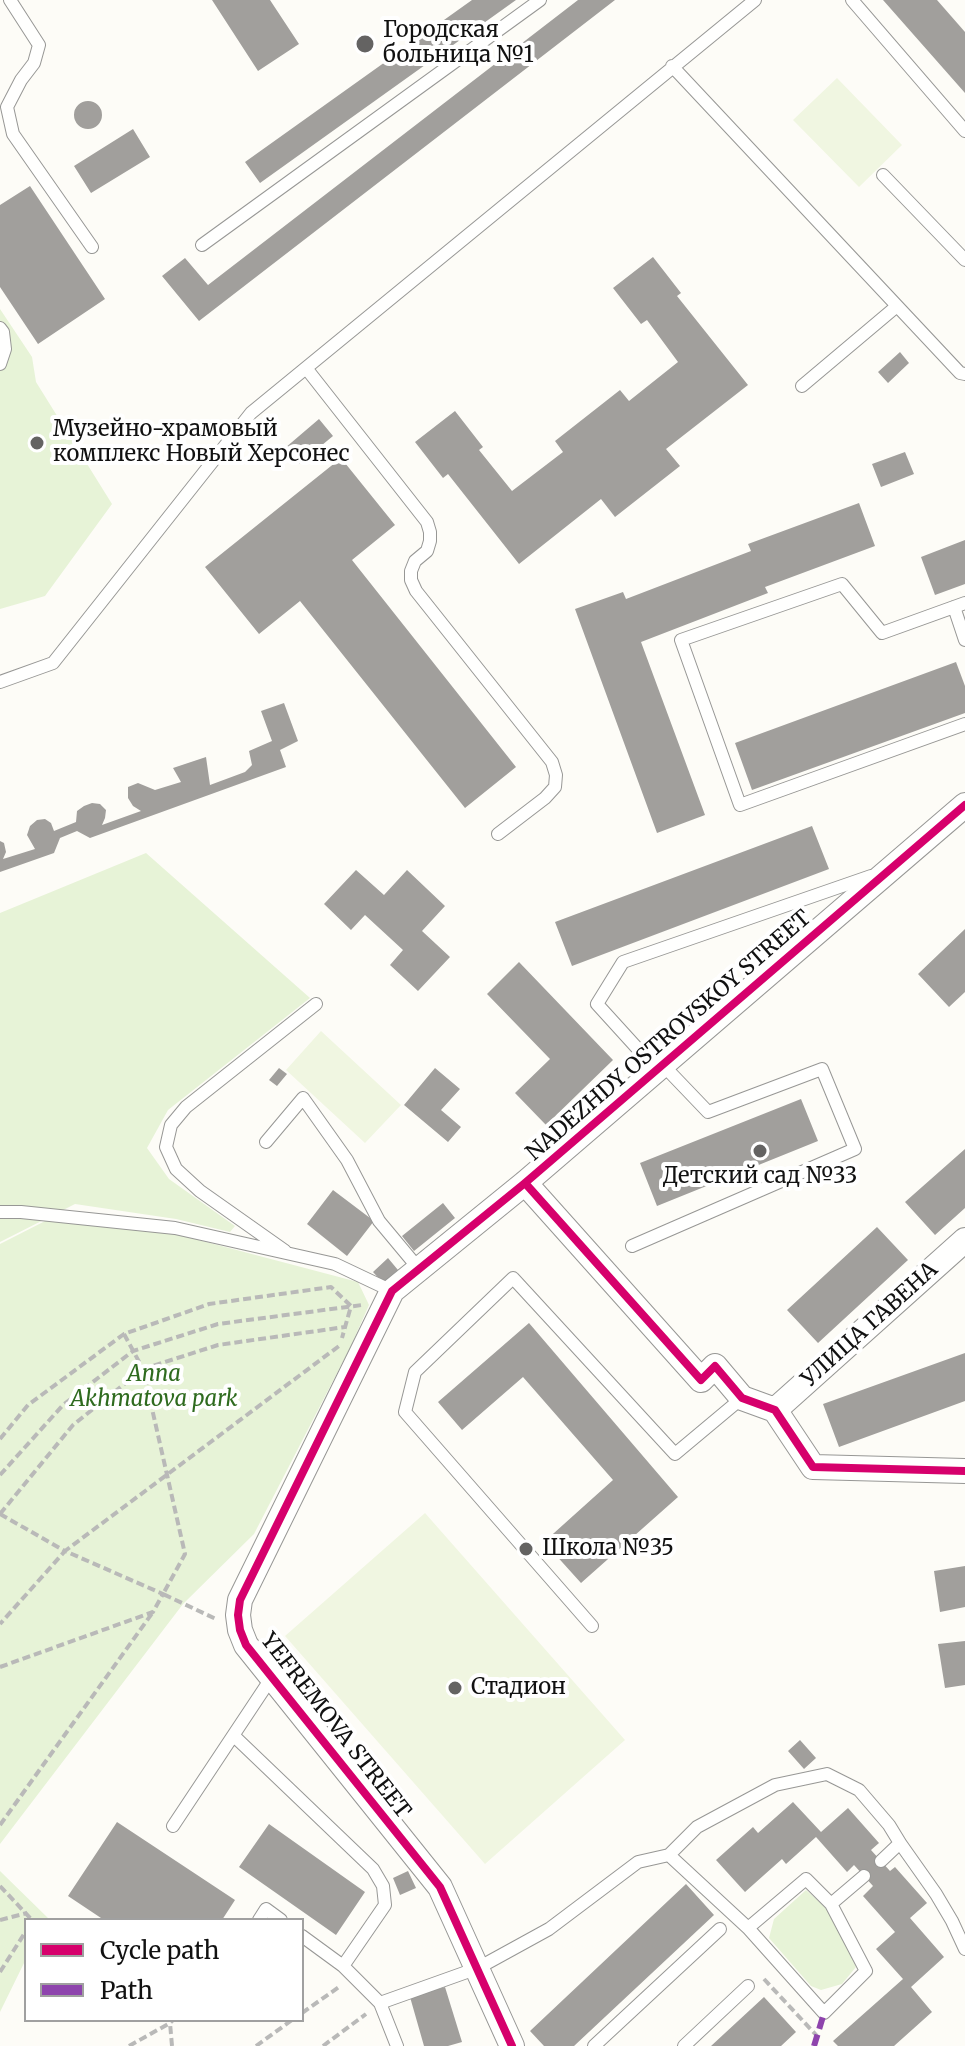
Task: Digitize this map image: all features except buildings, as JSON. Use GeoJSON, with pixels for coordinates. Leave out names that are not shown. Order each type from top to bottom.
{"type":"FeatureCollection","features":[{"type":"Feature","properties":{"kind":"street","name":"NADEZHDY OSTROVSKOY STREET"},"geometry":{"type":"LineString","coordinates":[[389,1298],[419,1269],[525,1183],[965,805]]}},
{"type":"Feature","properties":{"kind":"street"},"geometry":{"type":"LineString","coordinates":[[525,1183],[701,1380],[715,1366],[742,1398],[775,1410],[813,1467],[965,1471]]}},
{"type":"Feature","properties":{"kind":"street","name":"УЛИЦА ГАВЕНА"},"geometry":{"type":"LineString","coordinates":[[775,1410],[965,1240]]}},
{"type":"Feature","properties":{"kind":"street","name":"YEFREMOVA STREET"},"geometry":{"type":"LineString","coordinates":[[389,1298],[240,1600],[240,1630],[246,1645],[440,1887],[512,2046]]}},
{"type":"Feature","properties":{"kind":"lane"},"geometry":{"type":"LineString","coordinates":[[10,0],[39,45],[34,63],[7,107],[13,134],[92,247]]}},
{"type":"Feature","properties":{"kind":"lane"},"geometry":{"type":"LineString","coordinates":[[202,245],[540,0]]}},
{"type":"Feature","properties":{"kind":"lane"},"geometry":{"type":"LineString","coordinates":[[0,682],[53,663],[251,413],[755,0]]}},
{"type":"Feature","properties":{"kind":"lane"},"geometry":{"type":"LineString","coordinates":[[852,0],[965,131]]}},
{"type":"Feature","properties":{"kind":"lane"},"geometry":{"type":"LineString","coordinates":[[672,66],[960,373],[965,374]]}},
{"type":"Feature","properties":{"kind":"lane"},"geometry":{"type":"LineString","coordinates":[[883,175],[965,260]]}},
{"type":"Feature","properties":{"kind":"lane"},"geometry":{"type":"LineString","coordinates":[[802,386],[897,306]]}},
{"type":"Feature","properties":{"kind":"lane"},"geometry":{"type":"LineString","coordinates":[[0,328],[5,349],[0,364]]}},
{"type":"Feature","properties":{"kind":"lane"},"geometry":{"type":"LineString","coordinates":[[306,368],[427,522],[430,532],[427,551],[415,561],[411,571],[416,591],[552,762],[556,775],[555,787],[498,834]]}},
{"type":"Feature","properties":{"kind":"lane"},"geometry":{"type":"LineString","coordinates":[[965,640],[960,605],[882,633],[842,584],[681,640],[740,805],[965,724]]}},
{"type":"Feature","properties":{"kind":"lane"},"geometry":{"type":"LineString","coordinates":[[632,1246],[855,1149],[822,1069],[708,1112],[597,1004],[623,962],[890,870]]}},
{"type":"Feature","properties":{"kind":"lane"},"geometry":{"type":"LineString","coordinates":[[290,1254],[200,1191],[176,1169],[166,1147],[171,1125],[186,1107],[316,1004]]}},
{"type":"Feature","properties":{"kind":"lane"},"geometry":{"type":"LineString","coordinates":[[266,1142],[303,1098],[347,1160],[379,1221],[419,1269]]}},
{"type":"Feature","properties":{"kind":"lane"},"geometry":{"type":"LineString","coordinates":[[0,1212],[175,1228],[335,1264],[389,1298]]}},
{"type":"Feature","properties":{"kind":"lane"},"geometry":{"type":"LineString","coordinates":[[592,1626],[405,1412],[415,1372],[513,1278],[675,1454],[742,1398]]}},
{"type":"Feature","properties":{"kind":"lane"},"geometry":{"type":"LineString","coordinates":[[173,1826],[272,1677]]}},
{"type":"Feature","properties":{"kind":"lane"},"geometry":{"type":"LineString","coordinates":[[234,1736],[373,1869],[383,1886],[385,1905],[343,1966]]}},
{"type":"Feature","properties":{"kind":"lane"},"geometry":{"type":"LineString","coordinates":[[380,2003],[478,1968],[549,1929],[638,1862],[669,1855],[697,1827],[775,1785],[827,1774],[859,1790],[889,1825],[936,1894],[965,1949]]}},
{"type":"Feature","properties":{"kind":"lane"},"geometry":{"type":"LineString","coordinates":[[881,1861],[900,1843]]}},
{"type":"Feature","properties":{"kind":"lane"},"geometry":{"type":"LineString","coordinates":[[669,1855],[748,1928],[824,2013],[866,1971],[831,1904],[806,1879],[748,1928]]}},
{"type":"Feature","properties":{"kind":"lane"},"geometry":{"type":"LineString","coordinates":[[831,1904],[864,1876]]}},
{"type":"Feature","properties":{"kind":"lane"},"geometry":{"type":"LineString","coordinates":[[260,1918],[266,1909],[278,1918]]}},
{"type":"Feature","properties":{"kind":"lane"},"geometry":{"type":"LineString","coordinates":[[594,2046],[720,1929]]}},
{"type":"Feature","properties":{"kind":"lane"},"geometry":{"type":"LineString","coordinates":[[304,1937],[343,1966],[380,2003],[397,2046]]}},
{"type":"Feature","properties":{"kind":"lane"},"geometry":{"type":"LineString","coordinates":[[684,2046],[748,1986]]}},
{"type":"Feature","properties":{"kind":"path"},"geometry":{"type":"LineString","coordinates":[[0,1439],[28,1405],[124,1334],[209,1304],[331,1287],[351,1306]]}},
{"type":"Feature","properties":{"kind":"path"},"geometry":{"type":"LineString","coordinates":[[0,1475],[63,1405],[133,1351],[218,1324],[389,1298]]}},
{"type":"Feature","properties":{"kind":"path"},"geometry":{"type":"LineString","coordinates":[[0,1624],[65,1551],[339,1346],[351,1306]]}},
{"type":"Feature","properties":{"kind":"path"},"geometry":{"type":"LineString","coordinates":[[240,1630],[65,1551],[0,1514],[73,1425],[143,1369],[218,1345],[345,1327]]}},
{"type":"Feature","properties":{"kind":"path"},"geometry":{"type":"LineString","coordinates":[[0,1825],[153,1612],[185,1554],[143,1369],[124,1334]]}},
{"type":"Feature","properties":{"kind":"path"},"geometry":{"type":"LineString","coordinates":[[0,1667],[153,1612]]}},
{"type":"Feature","properties":{"kind":"path"},"geometry":{"type":"LineString","coordinates":[[0,1886],[31,1918]]}},
{"type":"Feature","properties":{"kind":"path"},"geometry":{"type":"LineString","coordinates":[[0,1920],[27,1913]]}},
{"type":"Feature","properties":{"kind":"path"},"geometry":{"type":"LineString","coordinates":[[0,1972],[24,1934]]}},
{"type":"Feature","properties":{"kind":"path"},"geometry":{"type":"LineString","coordinates":[[748,1986],[760,1974],[817,2036]]}},
{"type":"Feature","properties":{"kind":"path"},"geometry":{"type":"LineString","coordinates":[[304,2012],[354,1976]]}},
{"type":"Feature","properties":{"kind":"path"},"geometry":{"type":"LineString","coordinates":[[323,2046],[380,2003]]}},
{"type":"Feature","properties":{"kind":"path"},"geometry":{"type":"LineString","coordinates":[[129,2046],[172,2022],[172,2046]]}},
{"type":"Feature","properties":{"kind":"path"},"geometry":{"type":"LineString","coordinates":[[256,2046],[289,2022]]}},
{"type":"Feature","properties":{"kind":"green space"},"geometry":{"type":"Polygon","coordinates":[[[837,78],[902,145],[859,187],[793,120],[837,78]]]}},
{"type":"Feature","properties":{"kind":"green space","name":"Музейно-храмовый комплекс Новый Херсонес"},"geometry":{"type":"Polygon","coordinates":[[[0,309],[32,357],[36,382],[112,504],[45,596],[0,609],[0,309]]]}},
{"type":"Feature","properties":{"kind":"green space"},"geometry":{"type":"Polygon","coordinates":[[[146,853],[310,998],[168,1110],[147,1148],[169,1179],[235,1226],[230,1232],[176,1219],[75,1204],[0,1242],[0,913],[146,853]]]}},
{"type":"Feature","properties":{"kind":"green space"},"geometry":{"type":"Polygon","coordinates":[[[321,1031],[401,1105],[365,1143],[286,1070],[321,1031]]]}},
{"type":"Feature","properties":{"kind":"green space","name":"Anna Akhmatova park"},"geometry":{"type":"Polygon","coordinates":[[[51,1218],[176,1234],[358,1282],[369,1305],[254,1534],[183,1604],[0,1844],[0,1244],[51,1218]]]}},
{"type":"Feature","properties":{"kind":"green space","name":"Стадион"},"geometry":{"type":"Polygon","coordinates":[[[425,1513],[625,1740],[485,1864],[285,1636],[425,1513]]]}},
{"type":"Feature","properties":{"kind":"green space"},"geometry":{"type":"Polygon","coordinates":[[[0,1871],[48,1918],[24,1918],[24,1963],[0,2012],[0,1871]]]}},
{"type":"Feature","properties":{"kind":"green space"},"geometry":{"type":"Polygon","coordinates":[[[806,1890],[832,1913],[856,1967],[842,1984],[821,1990],[811,1986],[769,1938],[774,1919],[806,1890]]]}},
{"type":"Feature","properties":{"kind":"marked path"},"geometry":{"type":"LineString","coordinates":[[814,2046],[824,2013]]}},
{"type":"Feature","properties":{"kind":"cycle path"},"geometry":{"type":"LineString","coordinates":[[512,2046],[440,1887],[246,1645],[240,1630],[240,1600],[392,1291],[525,1183],[965,805]]}},
{"type":"Feature","properties":{"kind":"cycle path"},"geometry":{"type":"LineString","coordinates":[[525,1183],[701,1380],[715,1366],[742,1398],[775,1410],[813,1467],[965,1471]]}},
{"type":"Feature","properties":{"kind":"place","name":"Городская больница №1"},"geometry":{"type":"Point","coordinates":[365,44]}},
{"type":"Feature","properties":{"kind":"place","name":"Музейно-храмовый комплекс Новый Херсонес"},"geometry":{"type":"Point","coordinates":[37,443]}},
{"type":"Feature","properties":{"kind":"place","name":"Детский сад №33"},"geometry":{"type":"Point","coordinates":[760,1151]}},
{"type":"Feature","properties":{"kind":"place","name":"Школа №35"},"geometry":{"type":"Point","coordinates":[526,1549]}},
{"type":"Feature","properties":{"kind":"place","name":"Стадион"},"geometry":{"type":"Point","coordinates":[455,1688]}}]}
